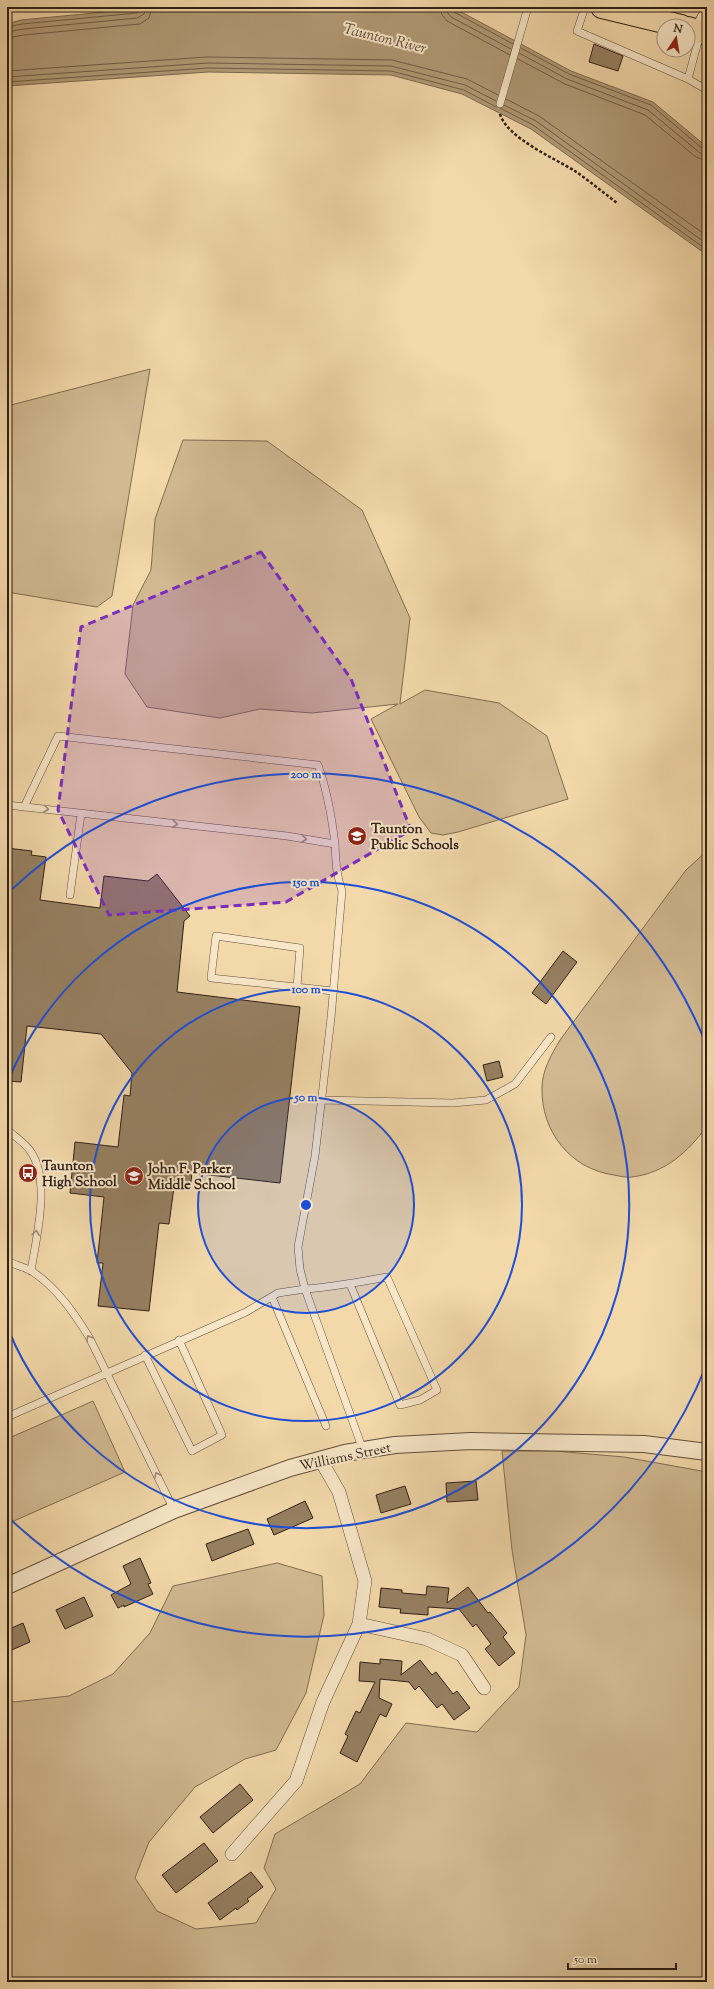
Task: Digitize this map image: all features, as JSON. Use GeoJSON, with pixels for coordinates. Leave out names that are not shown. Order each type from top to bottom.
{"type":"FeatureCollection","features":[{"type":"Feature","properties":{"kind":"highway"},"geometry":{"type":"LineString","coordinates":[[611,8],[698,27]]}},
{"type":"Feature","properties":{"kind":"street","name":"Williams Street"},"geometry":{"type":"LineString","coordinates":[[7,1586],[174,1510],[320,1459],[363,1450],[426,1443],[571,1442],[644,1444],[707,1452]]}},
{"type":"Feature","properties":{"kind":"street"},"geometry":{"type":"LineString","coordinates":[[232,1854],[296,1781],[323,1702],[359,1624],[365,1581],[339,1492],[320,1459]]}},
{"type":"Feature","properties":{"kind":"street"},"geometry":{"type":"LineString","coordinates":[[359,1624],[427,1639],[462,1655],[484,1688]]}},
{"type":"Feature","properties":{"kind":"lane"},"geometry":{"type":"LineString","coordinates":[[500,104],[528,7]]}},
{"type":"Feature","properties":{"kind":"lane"},"geometry":{"type":"LineString","coordinates":[[585,7],[577,31],[688,79],[707,90]]}},
{"type":"Feature","properties":{"kind":"lane"},"geometry":{"type":"LineString","coordinates":[[688,79],[698,27]]}},
{"type":"Feature","properties":{"kind":"lane"},"geometry":{"type":"LineString","coordinates":[[24,807],[58,736],[318,765],[324,783],[335,844],[336,872],[342,891],[315,1156],[298,1247],[304,1289],[363,1450]]}},
{"type":"Feature","properties":{"kind":"lane"},"geometry":{"type":"LineString","coordinates":[[7,805],[287,836],[335,844]]}},
{"type":"Feature","properties":{"kind":"lane"},"geometry":{"type":"LineString","coordinates":[[70,895],[81,814]]}},
{"type":"Feature","properties":{"kind":"lane"},"geometry":{"type":"LineString","coordinates":[[297,987],[300,948],[216,936],[212,978],[333,991]]}},
{"type":"Feature","properties":{"kind":"lane"},"geometry":{"type":"LineString","coordinates":[[321,1100],[453,1103],[486,1100],[515,1084],[551,1037]]}},
{"type":"Feature","properties":{"kind":"lane"},"geometry":{"type":"LineString","coordinates":[[7,1132],[11,1133],[31,1151],[41,1177],[40,1209],[31,1271]]}},
{"type":"Feature","properties":{"kind":"lane"},"geometry":{"type":"LineString","coordinates":[[7,1261],[31,1271],[49,1285],[90,1337],[106,1373],[174,1510]]}},
{"type":"Feature","properties":{"kind":"lane"},"geometry":{"type":"LineString","coordinates":[[7,1417],[179,1340],[246,1312],[278,1293],[304,1289],[335,1287],[350,1284],[387,1277],[437,1390],[420,1400],[400,1405],[350,1284]]}},
{"type":"Feature","properties":{"kind":"lane"},"geometry":{"type":"LineString","coordinates":[[272,1297],[326,1426]]}},
{"type":"Feature","properties":{"kind":"lane"},"geometry":{"type":"LineString","coordinates":[[145,1355],[192,1451],[222,1435],[179,1340]]}},
{"type":"Feature","properties":{"kind":"path"},"geometry":{"type":"LineString","coordinates":[[500,104],[500,116],[510,129],[541,152],[574,171],[617,203]]}},
{"type":"Feature","properties":{"kind":"highlighted area"},"geometry":{"type":"Polygon","coordinates":[[[261,552],[351,679],[411,830],[286,902],[109,915],[58,810],[81,627],[261,552]]]}},
{"type":"Feature","properties":{"kind":"shaded area"},"geometry":{"type":"Polygon","coordinates":[[[150,369],[112,596],[97,607],[7,592],[7,406],[150,369]]]}},
{"type":"Feature","properties":{"kind":"shaded area"},"geometry":{"type":"Polygon","coordinates":[[[183,440],[267,441],[362,510],[410,618],[400,704],[425,690],[499,703],[547,736],[568,799],[458,832],[443,835],[431,833],[419,817],[371,719],[398,704],[312,713],[260,709],[220,718],[147,707],[125,674],[133,605],[151,570],[155,519],[183,440]]]}},
{"type":"Feature","properties":{"kind":"shaded area"},"geometry":{"type":"Polygon","coordinates":[[[707,851],[707,1126],[684,1153],[675,1160],[655,1171],[644,1175],[630,1177],[598,1171],[584,1165],[572,1156],[561,1145],[553,1133],[543,1104],[542,1082],[545,1069],[560,1040],[686,870],[707,851]]]}},
{"type":"Feature","properties":{"kind":"shaded area"},"geometry":{"type":"Polygon","coordinates":[[[93,1401],[125,1472],[7,1524],[7,1439],[93,1401]]]}},
{"type":"Feature","properties":{"kind":"shaded area"},"geometry":{"type":"Polygon","coordinates":[[[502,1451],[555,1451],[624,1457],[707,1472],[707,1982],[7,1982],[7,1699],[14,1702],[69,1696],[113,1674],[150,1633],[173,1586],[277,1563],[322,1576],[324,1615],[306,1693],[276,1750],[245,1759],[195,1787],[149,1842],[135,1878],[157,1911],[196,1929],[256,1923],[276,1889],[264,1868],[275,1834],[360,1784],[406,1723],[477,1732],[519,1687],[526,1635],[512,1550],[502,1451]]]}},
{"type":"Feature","properties":{"kind":"water","name":"Taunton River"},"geometry":{"type":"Polygon","coordinates":[[[157,7],[452,7],[571,71],[653,102],[707,147],[707,255],[531,129],[462,94],[391,75],[208,72],[7,86],[7,24],[21,20],[157,7]]]}},
{"type":"Feature","properties":{"kind":"building"},"geometry":{"type":"Polygon","coordinates":[[[594,44],[623,56],[618,71],[589,62],[594,44]]]}},
{"type":"Feature","properties":{"kind":"building"},"geometry":{"type":"Polygon","coordinates":[[[7,848],[32,851],[31,855],[46,857],[40,900],[100,908],[104,876],[148,881],[157,874],[190,916],[184,921],[177,992],[300,1007],[280,1183],[192,1173],[190,1189],[174,1187],[169,1224],[159,1223],[149,1311],[98,1306],[103,1263],[97,1263],[104,1197],[70,1193],[75,1142],[118,1147],[124,1095],[130,1096],[132,1073],[101,1034],[27,1026],[21,1082],[7,1081],[7,848]]]}},
{"type":"Feature","properties":{"kind":"building"},"geometry":{"type":"Polygon","coordinates":[[[563,951],[577,962],[546,1004],[532,993],[563,951]]]}},
{"type":"Feature","properties":{"kind":"building"},"geometry":{"type":"Polygon","coordinates":[[[499,1061],[503,1077],[487,1081],[483,1065],[499,1061]]]}},
{"type":"Feature","properties":{"kind":"building"},"geometry":{"type":"Polygon","coordinates":[[[476,1481],[478,1500],[447,1502],[446,1483],[476,1481]]]}},
{"type":"Feature","properties":{"kind":"building"},"geometry":{"type":"Polygon","coordinates":[[[405,1486],[411,1504],[381,1513],[376,1495],[405,1486]]]}},
{"type":"Feature","properties":{"kind":"building"},"geometry":{"type":"Polygon","coordinates":[[[305,1501],[313,1518],[274,1535],[267,1519],[305,1501]]]}},
{"type":"Feature","properties":{"kind":"building"},"geometry":{"type":"Polygon","coordinates":[[[248,1529],[254,1544],[212,1561],[206,1544],[248,1529]]]}},
{"type":"Feature","properties":{"kind":"building"},"geometry":{"type":"Polygon","coordinates":[[[140,1558],[151,1583],[148,1584],[153,1594],[124,1607],[124,1605],[118,1608],[111,1595],[131,1584],[123,1566],[140,1558]]]}},
{"type":"Feature","properties":{"kind":"building"},"geometry":{"type":"Polygon","coordinates":[[[427,1586],[449,1588],[447,1603],[468,1587],[488,1613],[490,1612],[507,1633],[503,1637],[515,1653],[499,1666],[485,1649],[491,1644],[476,1624],[473,1627],[459,1609],[428,1607],[428,1615],[400,1613],[401,1609],[379,1607],[381,1588],[402,1590],[402,1593],[426,1595],[427,1586]]]}},
{"type":"Feature","properties":{"kind":"building"},"geometry":{"type":"Polygon","coordinates":[[[84,1597],[93,1616],[65,1629],[56,1610],[84,1597]]]}},
{"type":"Feature","properties":{"kind":"building"},"geometry":{"type":"Polygon","coordinates":[[[23,1623],[30,1642],[7,1652],[7,1630],[23,1623]]]}},
{"type":"Feature","properties":{"kind":"building"},"geometry":{"type":"Polygon","coordinates":[[[380,1659],[402,1661],[401,1675],[420,1660],[432,1675],[436,1672],[453,1694],[457,1691],[470,1708],[454,1720],[442,1704],[437,1708],[419,1686],[415,1690],[409,1682],[380,1679],[379,1698],[392,1704],[386,1717],[380,1714],[357,1762],[340,1753],[348,1736],[345,1734],[356,1711],[360,1713],[375,1682],[359,1681],[360,1662],[380,1664],[380,1659]]]}},
{"type":"Feature","properties":{"kind":"building"},"geometry":{"type":"Polygon","coordinates":[[[240,1784],[253,1800],[213,1833],[200,1817],[240,1784]]]}},
{"type":"Feature","properties":{"kind":"building"},"geometry":{"type":"Polygon","coordinates":[[[204,1843],[218,1861],[176,1893],[162,1875],[204,1843]]]}},
{"type":"Feature","properties":{"kind":"building"},"geometry":{"type":"Polygon","coordinates":[[[251,1872],[263,1887],[247,1899],[249,1901],[237,1910],[236,1908],[220,1920],[208,1903],[251,1872]]]}},
{"type":"Feature","properties":{"kind":"place","name":"Taunton Public Schools"},"geometry":{"type":"Point","coordinates":[357,836]}},
{"type":"Feature","properties":{"kind":"place","name":"Taunton High School"},"geometry":{"type":"Point","coordinates":[28,1173]}},
{"type":"Feature","properties":{"kind":"place","name":"John F. Parker Middle School"},"geometry":{"type":"Point","coordinates":[134,1176]}}]}
